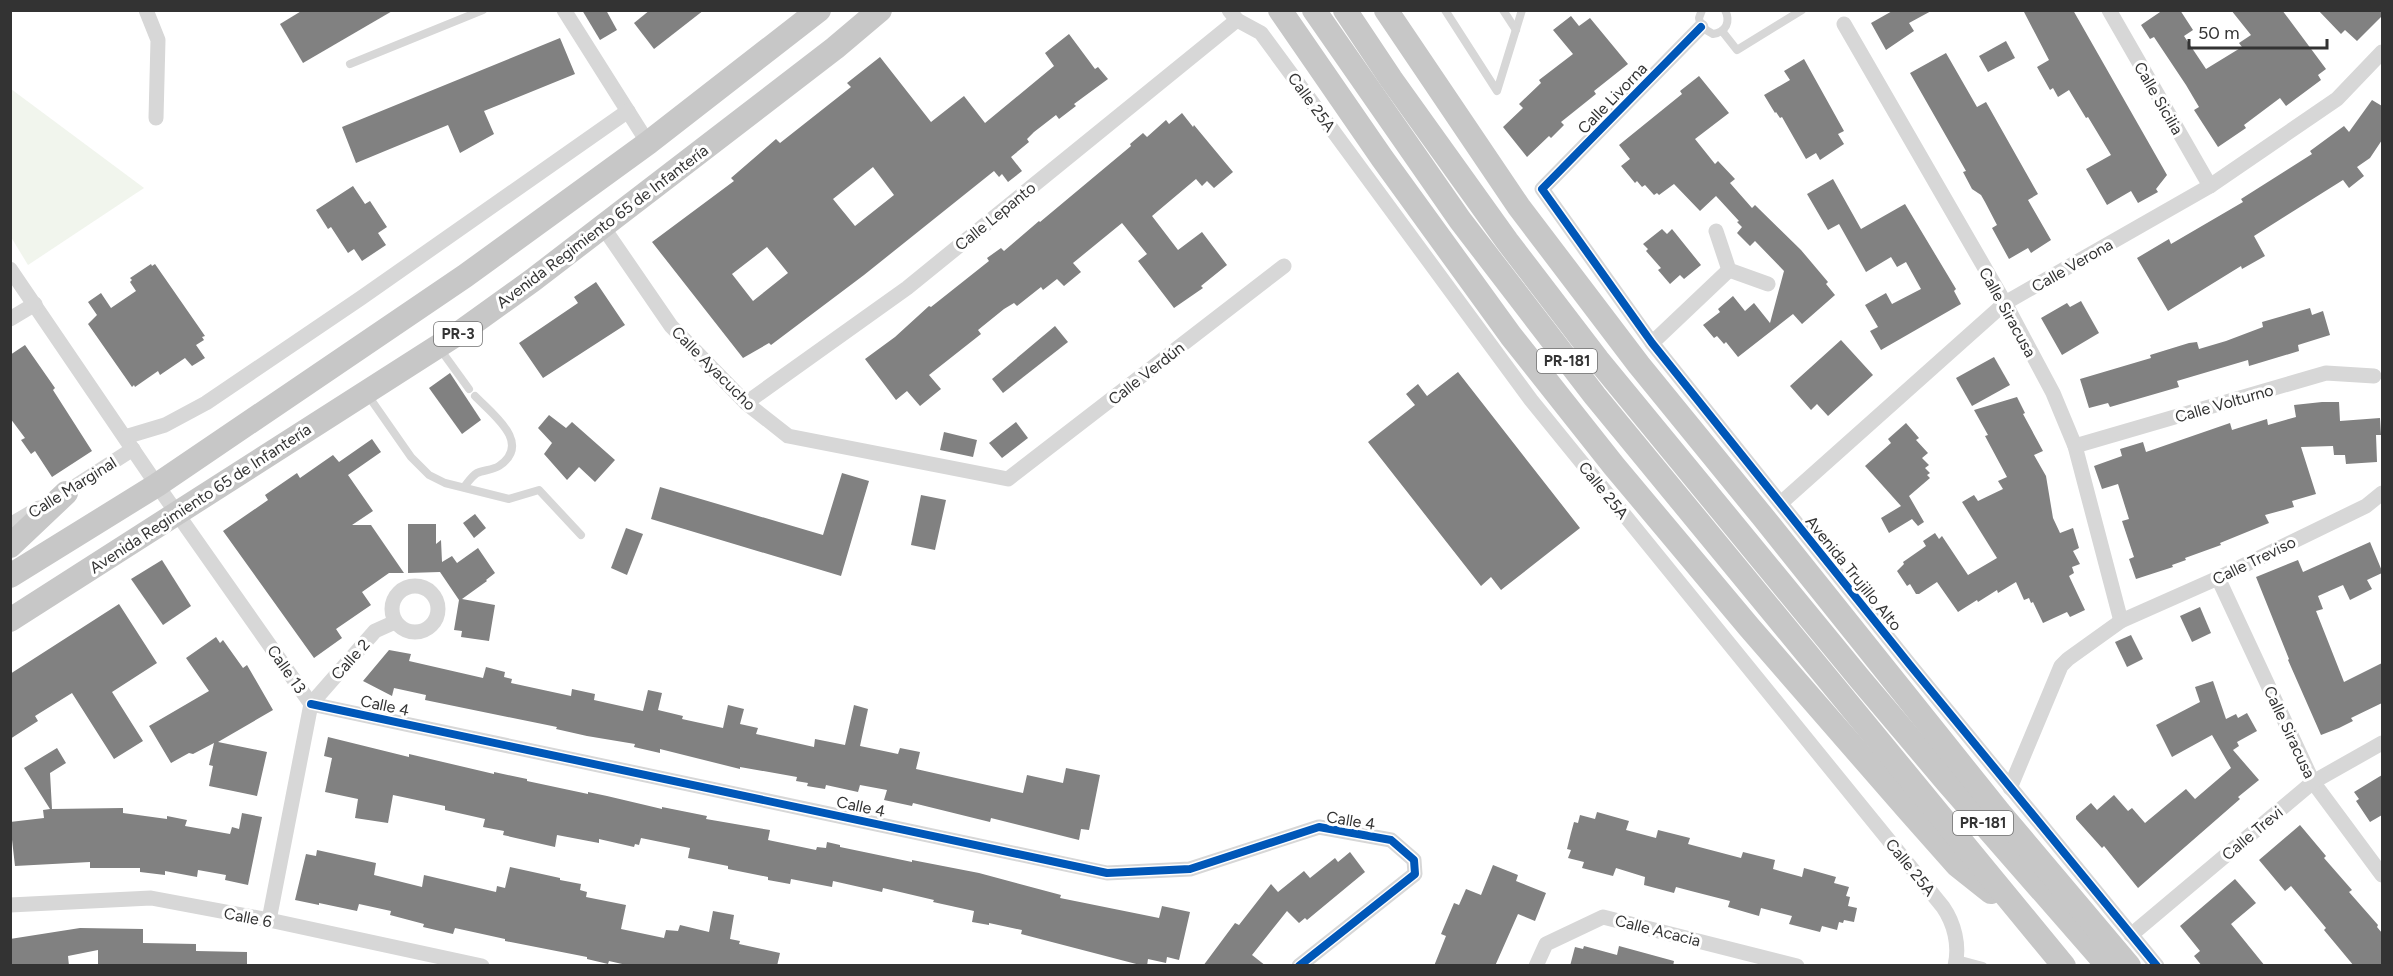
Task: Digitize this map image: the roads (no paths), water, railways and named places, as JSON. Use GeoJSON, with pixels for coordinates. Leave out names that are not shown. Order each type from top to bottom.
{"type":"FeatureCollection","features":[{"type":"Feature","properties":{"kind":"highway","name":"PR-3"},"geometry":{"type":"LineString","coordinates":[[10,576],[157,485],[465,276],[648,143],[819,10]]}},
{"type":"Feature","properties":{"kind":"highway","name":"Avenida Regimiento 65 de Infantería"},"geometry":{"type":"LineString","coordinates":[[10,620],[366,393],[525,286],[835,48],[879,10]]}},
{"type":"Feature","properties":{"kind":"highway"},"geometry":{"type":"LineString","coordinates":[[835,48],[898,10]]}},
{"type":"Feature","properties":{"kind":"highway"},"geometry":{"type":"LineString","coordinates":[[1280,10],[1382,158],[1511,336],[1614,466],[1757,636],[1957,865],[2031,926]]}},
{"type":"Feature","properties":{"kind":"highway","name":"PR-181"},"geometry":{"type":"LineString","coordinates":[[1314,10],[1486,255],[1595,396],[1851,687],[1947,782],[2108,966]]}},
{"type":"Feature","properties":{"kind":"highway","name":"PR-181"},"geometry":{"type":"LineString","coordinates":[[1345,10],[1506,241],[2064,966]]}},
{"type":"Feature","properties":{"kind":"highway"},"geometry":{"type":"LineString","coordinates":[[1386,10],[1519,207],[1639,365],[1999,812],[2129,966]]}},
{"type":"Feature","properties":{"kind":"highway"},"geometry":{"type":"LineString","coordinates":[[10,546],[66,493]]}},
{"type":"Feature","properties":{"kind":"street"},"geometry":{"type":"LineString","coordinates":[[146,10],[158,40],[156,118]]}},
{"type":"Feature","properties":{"kind":"street"},"geometry":{"type":"LineString","coordinates":[[564,10],[648,143]]}},
{"type":"Feature","properties":{"kind":"street","name":"Calle Sicilia"},"geometry":{"type":"LineString","coordinates":[[2110,11],[2210,186]]}},
{"type":"Feature","properties":{"kind":"street","name":"Calle Lepanto"},"geometry":{"type":"LineString","coordinates":[[746,403],[907,288],[1233,15]]}},
{"type":"Feature","properties":{"kind":"street","name":"Calle 25A"},"geometry":{"type":"LineString","coordinates":[[1233,15],[1261,33],[1531,400],[1943,907],[1952,922],[1956,942],[1956,962]]}},
{"type":"Feature","properties":{"kind":"street","name":"Calle Siracusa"},"geometry":{"type":"LineString","coordinates":[[1844,24],[2005,303],[2053,393],[2075,447],[2121,621]]}},
{"type":"Feature","properties":{"kind":"street","name":"Calle Livorna"},"geometry":{"type":"LineString","coordinates":[[1542,189],[1701,27]]}},
{"type":"Feature","properties":{"kind":"street","name":"Calle Verona"},"geometry":{"type":"LineString","coordinates":[[1781,503],[2005,303],[2210,186],[2337,99],[2382,52]]}},
{"type":"Feature","properties":{"kind":"street","name":"Calle Marginal"},"geometry":{"type":"LineString","coordinates":[[10,525],[66,493],[129,443],[206,403],[361,298],[628,111]]}},
{"type":"Feature","properties":{"kind":"street","name":"Avenida Trujillo Alto"},"geometry":{"type":"LineString","coordinates":[[1542,189],[1652,343],[2010,788],[2157,966]]}},
{"type":"Feature","properties":{"kind":"street","name":"Calle Ayacucho"},"geometry":{"type":"LineString","coordinates":[[603,227],[671,326],[746,403],[788,436],[1008,479]]}},
{"type":"Feature","properties":{"kind":"street"},"geometry":{"type":"LineString","coordinates":[[1716,231],[1729,270]]}},
{"type":"Feature","properties":{"kind":"street","name":"Calle Verdún"},"geometry":{"type":"LineString","coordinates":[[1008,479],[1284,266]]}},
{"type":"Feature","properties":{"kind":"street","name":"Calle 13"},"geometry":{"type":"LineString","coordinates":[[10,269],[157,485],[311,704],[269,920]]}},
{"type":"Feature","properties":{"kind":"street"},"geometry":{"type":"LineString","coordinates":[[1652,343],[1729,270]]}},
{"type":"Feature","properties":{"kind":"street"},"geometry":{"type":"LineString","coordinates":[[1729,270],[1768,284]]}},
{"type":"Feature","properties":{"kind":"street"},"geometry":{"type":"LineString","coordinates":[[10,318],[35,304]]}},
{"type":"Feature","properties":{"kind":"street","name":"Calle Volturno"},"geometry":{"type":"LineString","coordinates":[[2075,447],[2326,373],[2374,376]]}},
{"type":"Feature","properties":{"kind":"street","name":"Calle Treviso"},"geometry":{"type":"LineString","coordinates":[[2010,788],[2061,666],[2121,621],[2218,578],[2366,506],[2382,493]]}},
{"type":"Feature","properties":{"kind":"street","name":"Calle Siracusa"},"geometry":{"type":"LineString","coordinates":[[2218,578],[2313,782],[2382,875]]}},
{"type":"Feature","properties":{"kind":"street","name":"Calle 2"},"geometry":{"type":"LineString","coordinates":[[311,704],[375,631],[395,622]]}},
{"type":"Feature","properties":{"kind":"street","name":"Calle 4"},"geometry":{"type":"LineString","coordinates":[[311,704],[1107,873],[1190,869],[1319,827],[1391,840],[1414,860],[1415,874],[1299,966]]}},
{"type":"Feature","properties":{"kind":"street","name":"Calle Trevi"},"geometry":{"type":"LineString","coordinates":[[2131,935],[2313,782],[2382,742]]}},
{"type":"Feature","properties":{"kind":"street","name":"Calle 6"},"geometry":{"type":"LineString","coordinates":[[10,905],[151,898],[269,920],[482,966]]}},
{"type":"Feature","properties":{"kind":"street","name":"Calle Acacia"},"geometry":{"type":"LineString","coordinates":[[1536,966],[1546,944],[1603,917],[1797,966]]}},
{"type":"Feature","properties":{"kind":"lane"},"geometry":{"type":"LineString","coordinates":[[350,64],[483,10]]}},
{"type":"Feature","properties":{"kind":"lane"},"geometry":{"type":"LineString","coordinates":[[1445,10],[1497,92],[1522,10]]}},
{"type":"Feature","properties":{"kind":"lane"},"geometry":{"type":"LineString","coordinates":[[1503,10],[1516,30]]}},
{"type":"Feature","properties":{"kind":"lane"},"geometry":{"type":"LineString","coordinates":[[1702,10],[1699,18],[1701,27],[1713,34],[1722,31],[1728,23],[1725,10]]}},
{"type":"Feature","properties":{"kind":"lane"},"geometry":{"type":"LineString","coordinates":[[1722,31],[1737,50],[1802,10]]}},
{"type":"Feature","properties":{"kind":"lane"},"geometry":{"type":"LineString","coordinates":[[438,346],[472,392],[512,437],[514,446],[499,466],[475,474],[464,487]]}},
{"type":"Feature","properties":{"kind":"lane"},"geometry":{"type":"LineString","coordinates":[[366,393],[411,457],[429,475],[446,483],[509,499],[539,490],[581,535]]}},
{"type":"Feature","properties":{"kind":"lane"},"geometry":{"type":"LineString","coordinates":[[1956,962],[1983,966]]}}]}
